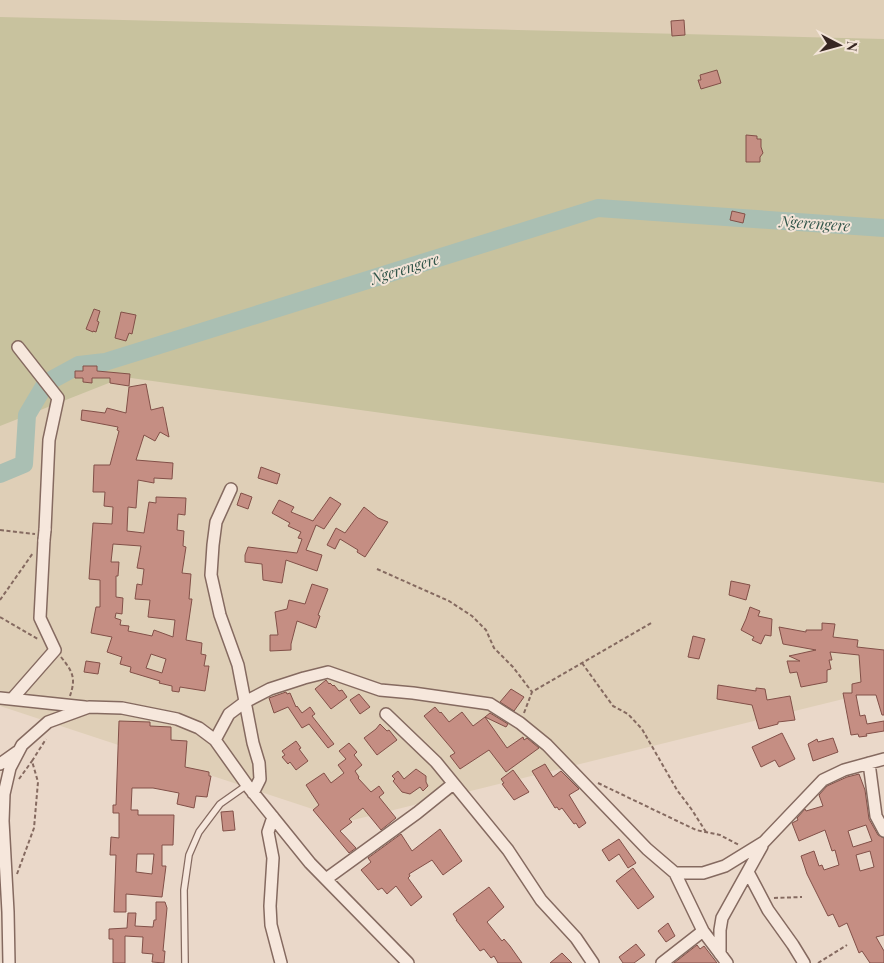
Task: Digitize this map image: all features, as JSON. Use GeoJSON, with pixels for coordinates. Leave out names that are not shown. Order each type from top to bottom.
{"type":"FeatureCollection","features":[{"type":"Feature","properties":{"kind":"street"},"geometry":{"type":"LineString","coordinates":[[6,699],[55,650],[40,618],[42,535],[49,440],[58,398],[18,346]]}},
{"type":"Feature","properties":{"kind":"street"},"geometry":{"type":"LineString","coordinates":[[231,489],[216,522],[211,575],[220,615],[238,665],[260,771],[260,779],[250,789]]}},
{"type":"Feature","properties":{"kind":"street"},"geometry":{"type":"LineString","coordinates":[[215,740],[229,714],[245,702],[270,689],[328,672],[380,690],[490,704],[520,723],[547,745],[647,849],[675,873],[703,931],[724,958]]}},
{"type":"Feature","properties":{"kind":"street"},"geometry":{"type":"LineString","coordinates":[[6,699],[89,707],[122,708],[177,719],[199,728],[215,740],[250,789],[310,863],[401,960]]}},
{"type":"Feature","properties":{"kind":"street"},"geometry":{"type":"LineString","coordinates":[[9,963],[3,821],[4,794],[10,768],[22,745],[48,722],[89,707]]}},
{"type":"Feature","properties":{"kind":"street"},"geometry":{"type":"LineString","coordinates":[[386,714],[436,762],[508,850],[541,900],[576,938],[593,963]]}},
{"type":"Feature","properties":{"kind":"street"},"geometry":{"type":"LineString","coordinates":[[0,764],[18,752]]}},
{"type":"Feature","properties":{"kind":"street"},"geometry":{"type":"LineString","coordinates":[[724,958],[722,918],[764,842],[823,780],[844,770],[884,759]]}},
{"type":"Feature","properties":{"kind":"street"},"geometry":{"type":"LineString","coordinates":[[869,763],[876,816],[884,831]]}},
{"type":"Feature","properties":{"kind":"street"},"geometry":{"type":"LineString","coordinates":[[326,879],[453,784]]}},
{"type":"Feature","properties":{"kind":"street"},"geometry":{"type":"LineString","coordinates":[[273,817],[268,832],[273,858],[270,906],[271,924],[281,963]]}},
{"type":"Feature","properties":{"kind":"street"},"geometry":{"type":"LineString","coordinates":[[675,873],[703,873],[725,866],[764,842]]}},
{"type":"Feature","properties":{"kind":"street"},"geometry":{"type":"LineString","coordinates":[[748,872],[768,910],[804,963]]}},
{"type":"Feature","properties":{"kind":"street"},"geometry":{"type":"LineString","coordinates":[[662,963],[703,931]]}},
{"type":"Feature","properties":{"kind":"lane"},"geometry":{"type":"LineString","coordinates":[[185,963],[184,890],[189,855],[199,832],[220,804],[250,789]]}},
{"type":"Feature","properties":{"kind":"path"},"geometry":{"type":"LineString","coordinates":[[0,530],[42,535]]}},
{"type":"Feature","properties":{"kind":"path"},"geometry":{"type":"LineString","coordinates":[[0,600],[34,552]]}},
{"type":"Feature","properties":{"kind":"path"},"geometry":{"type":"LineString","coordinates":[[377,569],[449,601],[472,616],[486,630],[494,648],[513,667],[532,692]]}},
{"type":"Feature","properties":{"kind":"path"},"geometry":{"type":"LineString","coordinates":[[520,723],[532,692],[653,622]]}},
{"type":"Feature","properties":{"kind":"path"},"geometry":{"type":"LineString","coordinates":[[582,663],[613,706],[628,714],[642,729],[677,790],[706,832]]}},
{"type":"Feature","properties":{"kind":"path"},"geometry":{"type":"LineString","coordinates":[[16,875],[34,828],[38,782],[32,761],[46,739]]}},
{"type":"Feature","properties":{"kind":"path"},"geometry":{"type":"LineString","coordinates":[[578,778],[599,783],[696,830],[720,835],[738,845],[746,842]]}},
{"type":"Feature","properties":{"kind":"path"},"geometry":{"type":"LineString","coordinates":[[818,963],[847,945]]}},
{"type":"Feature","properties":{"kind":"shaded area"},"geometry":{"type":"Polygon","coordinates":[[[0,0],[884,0],[884,689],[349,821],[0,706],[0,0]]]}},
{"type":"Feature","properties":{"kind":"shaded area"},"geometry":{"type":"Polygon","coordinates":[[[0,17],[884,39],[884,483],[124,377],[0,426],[0,17]]]}},
{"type":"Feature","properties":{"kind":"building"},"geometry":{"type":"Polygon","coordinates":[[[684,20],[685,35],[672,36],[671,21],[684,20]]]}},
{"type":"Feature","properties":{"kind":"building"},"geometry":{"type":"Polygon","coordinates":[[[717,70],[721,83],[701,89],[698,80],[701,80],[700,75],[717,70]]]}},
{"type":"Feature","properties":{"kind":"building"},"geometry":{"type":"Polygon","coordinates":[[[746,135],[757,136],[757,139],[761,139],[763,153],[760,157],[760,162],[746,162],[746,135]]]}},
{"type":"Feature","properties":{"kind":"building"},"geometry":{"type":"Polygon","coordinates":[[[732,211],[745,214],[743,223],[730,220],[732,211]]]}},
{"type":"Feature","properties":{"kind":"building"},"geometry":{"type":"Polygon","coordinates":[[[94,309],[100,311],[96,332],[86,329],[94,309]]]}},
{"type":"Feature","properties":{"kind":"building"},"geometry":{"type":"Polygon","coordinates":[[[121,312],[136,315],[132,334],[129,333],[126,341],[115,338],[121,312]]]}},
{"type":"Feature","properties":{"kind":"building"},"geometry":{"type":"Polygon","coordinates":[[[83,366],[97,366],[97,371],[130,374],[129,386],[110,383],[110,378],[92,378],[92,383],[83,382],[83,378],[75,378],[75,371],[83,371],[83,366]]]}},
{"type":"Feature","properties":{"kind":"building"},"geometry":{"type":"Polygon","coordinates":[[[146,384],[151,410],[163,407],[169,437],[160,432],[155,441],[144,435],[136,460],[173,463],[172,479],[154,478],[154,483],[138,480],[136,508],[128,507],[127,531],[144,533],[149,502],[156,503],[156,497],[186,498],[185,515],[178,514],[177,530],[184,531],[183,546],[186,547],[182,573],[191,574],[189,599],[192,599],[186,640],[202,643],[201,654],[206,655],[204,666],[209,666],[205,691],[180,687],[179,692],[172,691],[172,686],[130,672],[131,667],[120,664],[122,657],[107,652],[112,637],[91,633],[96,607],[100,607],[100,580],[89,579],[93,523],[112,524],[113,507],[104,506],[105,492],[93,492],[94,465],[110,465],[119,431],[117,430],[118,427],[81,420],[82,410],[105,413],[107,408],[126,413],[129,387],[146,384]],[[113,544],[111,562],[119,562],[118,576],[116,576],[116,597],[123,598],[122,614],[116,613],[115,618],[121,620],[120,625],[129,626],[128,631],[152,636],[154,630],[173,637],[175,620],[148,617],[150,600],[135,599],[137,584],[142,585],[144,569],[137,568],[141,546],[113,544]],[[151,654],[146,668],[162,673],[166,659],[151,654]]]}},
{"type":"Feature","properties":{"kind":"building"},"geometry":{"type":"Polygon","coordinates":[[[261,467],[280,474],[277,484],[258,478],[261,467]]]}},
{"type":"Feature","properties":{"kind":"building"},"geometry":{"type":"Polygon","coordinates":[[[241,493],[252,497],[248,509],[237,505],[241,493]]]}},
{"type":"Feature","properties":{"kind":"building"},"geometry":{"type":"Polygon","coordinates":[[[330,497],[341,504],[324,529],[316,525],[306,550],[322,555],[317,571],[286,560],[282,583],[263,580],[262,564],[245,562],[248,547],[297,553],[302,539],[298,538],[301,532],[288,526],[290,523],[272,513],[279,500],[294,507],[291,512],[313,521],[330,497]]]}},
{"type":"Feature","properties":{"kind":"building"},"geometry":{"type":"Polygon","coordinates":[[[364,507],[378,518],[388,522],[365,557],[357,552],[358,550],[340,539],[335,549],[327,545],[336,528],[345,533],[364,507]]]}},
{"type":"Feature","properties":{"kind":"building"},"geometry":{"type":"Polygon","coordinates":[[[731,581],[750,585],[746,600],[729,595],[731,581]]]}},
{"type":"Feature","properties":{"kind":"building"},"geometry":{"type":"Polygon","coordinates":[[[312,584],[328,589],[318,615],[320,616],[316,628],[297,621],[291,650],[270,651],[270,635],[278,635],[275,612],[287,609],[289,600],[305,604],[312,584]]]}},
{"type":"Feature","properties":{"kind":"building"},"geometry":{"type":"Polygon","coordinates":[[[750,607],[760,611],[758,616],[772,619],[771,636],[765,635],[761,644],[752,640],[754,637],[741,630],[750,607]]]}},
{"type":"Feature","properties":{"kind":"building"},"geometry":{"type":"Polygon","coordinates":[[[822,623],[835,624],[833,637],[858,640],[857,647],[884,650],[884,715],[882,715],[876,695],[856,695],[860,716],[865,715],[867,724],[884,721],[884,731],[859,737],[858,734],[851,735],[843,693],[852,693],[852,684],[861,682],[859,655],[830,652],[832,660],[829,660],[831,669],[827,670],[827,682],[801,687],[797,672],[790,673],[787,661],[800,661],[789,656],[816,650],[783,644],[779,627],[806,632],[806,630],[822,630],[822,623]]]}},
{"type":"Feature","properties":{"kind":"building"},"geometry":{"type":"Polygon","coordinates":[[[693,636],[705,639],[699,659],[688,657],[693,636]]]}},
{"type":"Feature","properties":{"kind":"building"},"geometry":{"type":"Polygon","coordinates":[[[86,661],[100,663],[98,674],[84,672],[86,661]]]}},
{"type":"Feature","properties":{"kind":"building"},"geometry":{"type":"Polygon","coordinates":[[[326,680],[339,691],[342,690],[347,697],[331,709],[315,689],[326,680]]]}},
{"type":"Feature","properties":{"kind":"building"},"geometry":{"type":"Polygon","coordinates":[[[718,685],[756,691],[756,688],[765,689],[767,700],[790,696],[795,720],[778,722],[778,724],[759,729],[752,705],[717,699],[718,685]]]}},
{"type":"Feature","properties":{"kind":"building"},"geometry":{"type":"Polygon","coordinates":[[[511,689],[524,697],[514,711],[500,702],[511,689]]]}},
{"type":"Feature","properties":{"kind":"building"},"geometry":{"type":"Polygon","coordinates":[[[286,692],[287,694],[290,693],[296,707],[302,713],[310,707],[315,714],[312,716],[334,744],[328,748],[309,724],[302,728],[288,707],[274,713],[269,698],[286,692]]]}},
{"type":"Feature","properties":{"kind":"building"},"geometry":{"type":"Polygon","coordinates":[[[359,694],[370,707],[360,714],[350,700],[359,694]]]}},
{"type":"Feature","properties":{"kind":"building"},"geometry":{"type":"Polygon","coordinates":[[[435,707],[449,722],[462,712],[473,726],[485,717],[507,748],[523,737],[524,740],[527,738],[539,748],[506,772],[489,750],[460,769],[450,756],[455,753],[424,716],[435,707]]]}},
{"type":"Feature","properties":{"kind":"building"},"geometry":{"type":"Polygon","coordinates":[[[490,713],[508,724],[506,727],[485,717],[490,713]]]}},
{"type":"Feature","properties":{"kind":"building"},"geometry":{"type":"Polygon","coordinates":[[[119,721],[150,722],[150,726],[171,727],[171,740],[187,741],[185,767],[209,772],[209,776],[211,776],[207,797],[196,796],[194,808],[177,804],[179,793],[153,788],[132,788],[131,810],[138,810],[138,815],[174,815],[173,845],[162,845],[162,866],[166,866],[162,897],[126,894],[126,912],[114,912],[116,855],[110,855],[111,837],[119,838],[119,813],[113,813],[113,805],[116,805],[119,721]],[[137,854],[136,872],[152,874],[154,854],[137,854]]]}},
{"type":"Feature","properties":{"kind":"building"},"geometry":{"type":"Polygon","coordinates":[[[380,724],[387,731],[389,730],[397,740],[377,755],[364,738],[380,724]]]}},
{"type":"Feature","properties":{"kind":"building"},"geometry":{"type":"Polygon","coordinates":[[[782,733],[795,759],[779,767],[775,760],[761,767],[752,747],[782,733]]]}},
{"type":"Feature","properties":{"kind":"building"},"geometry":{"type":"Polygon","coordinates":[[[833,738],[838,752],[813,761],[808,744],[817,739],[818,742],[833,738]]]}},
{"type":"Feature","properties":{"kind":"building"},"geometry":{"type":"Polygon","coordinates":[[[296,741],[301,748],[299,749],[308,761],[296,770],[290,762],[288,764],[282,757],[285,755],[282,751],[296,741]]]}},
{"type":"Feature","properties":{"kind":"building"},"geometry":{"type":"Polygon","coordinates":[[[349,743],[357,752],[354,755],[362,765],[355,771],[358,778],[371,792],[379,786],[384,793],[379,797],[396,818],[381,830],[363,808],[349,819],[352,822],[340,831],[356,848],[349,853],[313,810],[319,805],[306,785],[324,773],[331,783],[344,773],[338,765],[346,759],[339,751],[349,743]]]}},
{"type":"Feature","properties":{"kind":"building"},"geometry":{"type":"Polygon","coordinates":[[[545,764],[553,777],[561,771],[579,789],[569,795],[586,823],[579,828],[562,808],[559,810],[557,807],[555,808],[532,771],[545,764]]]}},
{"type":"Feature","properties":{"kind":"building"},"geometry":{"type":"Polygon","coordinates":[[[416,769],[426,776],[428,786],[423,791],[420,787],[410,794],[402,792],[393,781],[395,779],[392,776],[398,771],[404,779],[416,769]]]}},
{"type":"Feature","properties":{"kind":"building"},"geometry":{"type":"Polygon","coordinates":[[[513,770],[529,792],[514,800],[502,784],[504,783],[501,779],[513,770]]]}},
{"type":"Feature","properties":{"kind":"building"},"geometry":{"type":"Polygon","coordinates":[[[859,774],[865,790],[869,819],[878,835],[884,838],[884,935],[876,937],[884,951],[884,963],[870,963],[862,951],[859,953],[847,923],[839,927],[833,914],[828,916],[807,874],[801,856],[814,851],[819,866],[822,865],[824,870],[839,865],[835,850],[832,851],[825,830],[799,841],[792,823],[798,820],[797,818],[805,809],[806,811],[823,806],[819,795],[827,786],[859,774]],[[866,825],[848,831],[853,847],[872,841],[866,825]],[[870,851],[856,855],[860,871],[874,867],[870,851]]]}},
{"type":"Feature","properties":{"kind":"building"},"geometry":{"type":"Polygon","coordinates":[[[233,811],[235,830],[223,831],[221,812],[233,811]]]}},
{"type":"Feature","properties":{"kind":"building"},"geometry":{"type":"Polygon","coordinates":[[[440,829],[462,861],[443,875],[432,860],[409,874],[408,878],[422,897],[411,906],[396,886],[387,894],[382,888],[378,890],[361,870],[371,862],[368,858],[401,834],[412,851],[440,829]]]}},
{"type":"Feature","properties":{"kind":"building"},"geometry":{"type":"Polygon","coordinates":[[[619,839],[636,863],[628,868],[619,854],[609,861],[602,850],[619,839]]]}},
{"type":"Feature","properties":{"kind":"building"},"geometry":{"type":"Polygon","coordinates":[[[633,868],[654,897],[638,909],[616,881],[633,868]]]}},
{"type":"Feature","properties":{"kind":"building"},"geometry":{"type":"Polygon","coordinates":[[[489,887],[504,907],[487,922],[502,941],[504,939],[510,946],[522,963],[498,963],[494,956],[491,958],[484,949],[480,951],[453,914],[489,887]]]}},
{"type":"Feature","properties":{"kind":"building"},"geometry":{"type":"Polygon","coordinates":[[[156,902],[165,902],[167,908],[163,951],[165,951],[164,963],[152,962],[153,954],[142,953],[143,937],[125,936],[125,963],[113,963],[113,939],[109,939],[109,929],[127,928],[128,913],[136,913],[135,926],[153,927],[154,920],[156,920],[156,902]]]}},
{"type":"Feature","properties":{"kind":"building"},"geometry":{"type":"Polygon","coordinates":[[[668,923],[675,936],[666,942],[658,931],[668,923]]]}},
{"type":"Feature","properties":{"kind":"building"},"geometry":{"type":"Polygon","coordinates":[[[636,944],[645,955],[634,963],[623,963],[619,957],[636,944]]]}},
{"type":"Feature","properties":{"kind":"building"},"geometry":{"type":"Polygon","coordinates":[[[697,945],[700,949],[704,946],[717,963],[674,963],[697,945]]]}},
{"type":"Feature","properties":{"kind":"building"},"geometry":{"type":"Polygon","coordinates":[[[562,953],[572,963],[550,963],[562,953]]]}},
{"type":"Feature","properties":{"kind":"waterway","name":"Ngerengere"},"geometry":{"type":"LineString","coordinates":[[0,474],[24,464],[27,415],[46,383],[79,365],[105,362],[598,208],[884,228]]}}]}
